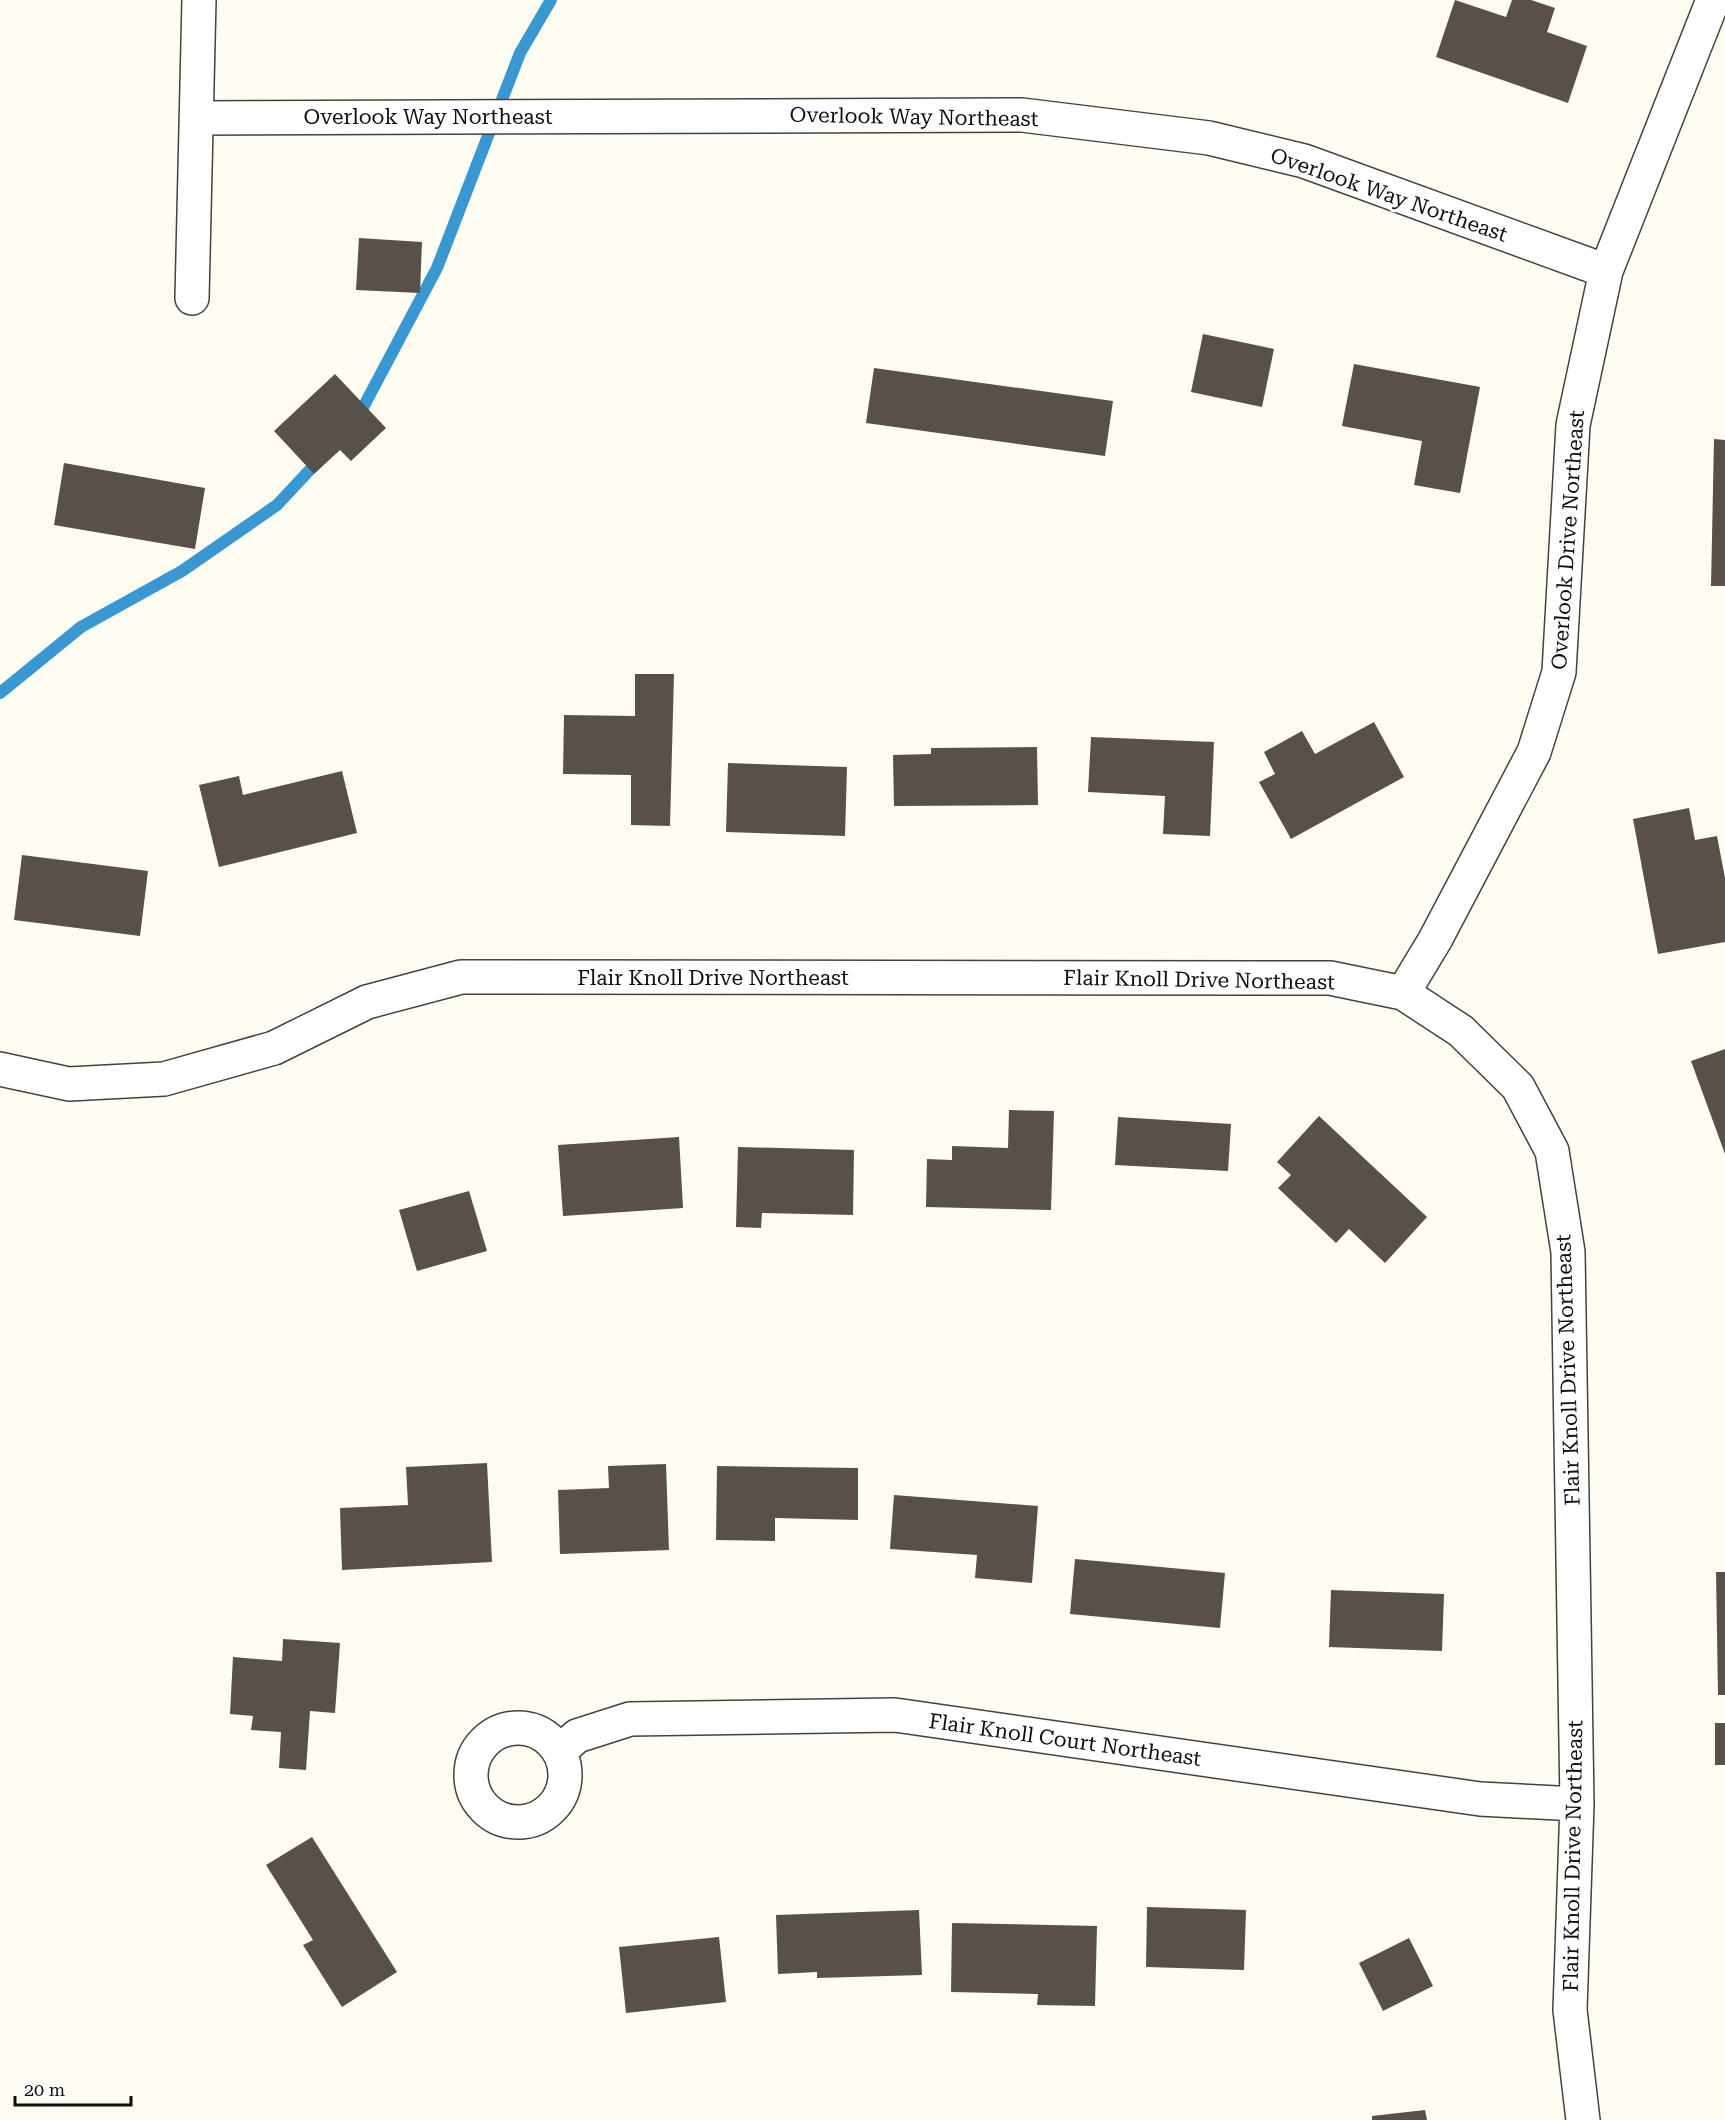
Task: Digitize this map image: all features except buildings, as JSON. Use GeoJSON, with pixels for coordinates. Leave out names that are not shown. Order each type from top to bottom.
{"type":"FeatureCollection","features":[{"type":"Feature","properties":{"kind":"street"},"geometry":{"type":"LineString","coordinates":[[192,298],[199,0]]}},
{"type":"Feature","properties":{"kind":"street","name":"Overlook Drive Northeast"},"geometry":{"type":"LineString","coordinates":[[1403,993],[1435,940],[1534,752],[1559,672],[1573,425],[1606,271],[1713,0]]}},
{"type":"Feature","properties":{"kind":"street","name":"Overlook Way Northeast"},"geometry":{"type":"LineString","coordinates":[[198,118],[1022,115],[1209,138],[1304,161],[1606,271]]}},
{"type":"Feature","properties":{"kind":"street","name":"Flair Knoll Drive Northeast"},"geometry":{"type":"LineString","coordinates":[[0,1069],[69,1084],[164,1079],[274,1048],[367,1002],[461,977],[1330,978],[1403,993],[1461,1031],[1518,1087],[1552,1151],[1568,1252],[1577,1804],[1570,2010],[1583,2120]]}},
{"type":"Feature","properties":{"kind":"street","name":"Flair Knoll Court Northeast"},"geometry":{"type":"LineString","coordinates":[[559,1752],[577,1736],[630,1719],[896,1715],[1480,1799],[1577,1804]]}},
{"type":"Feature","properties":{"kind":"waterway"},"geometry":{"type":"LineString","coordinates":[[358,417],[437,268],[520,53],[551,0]]}},
{"type":"Feature","properties":{"kind":"waterway"},"geometry":{"type":"LineString","coordinates":[[0,693],[81,627],[182,571],[277,505],[320,459]]}}]}
